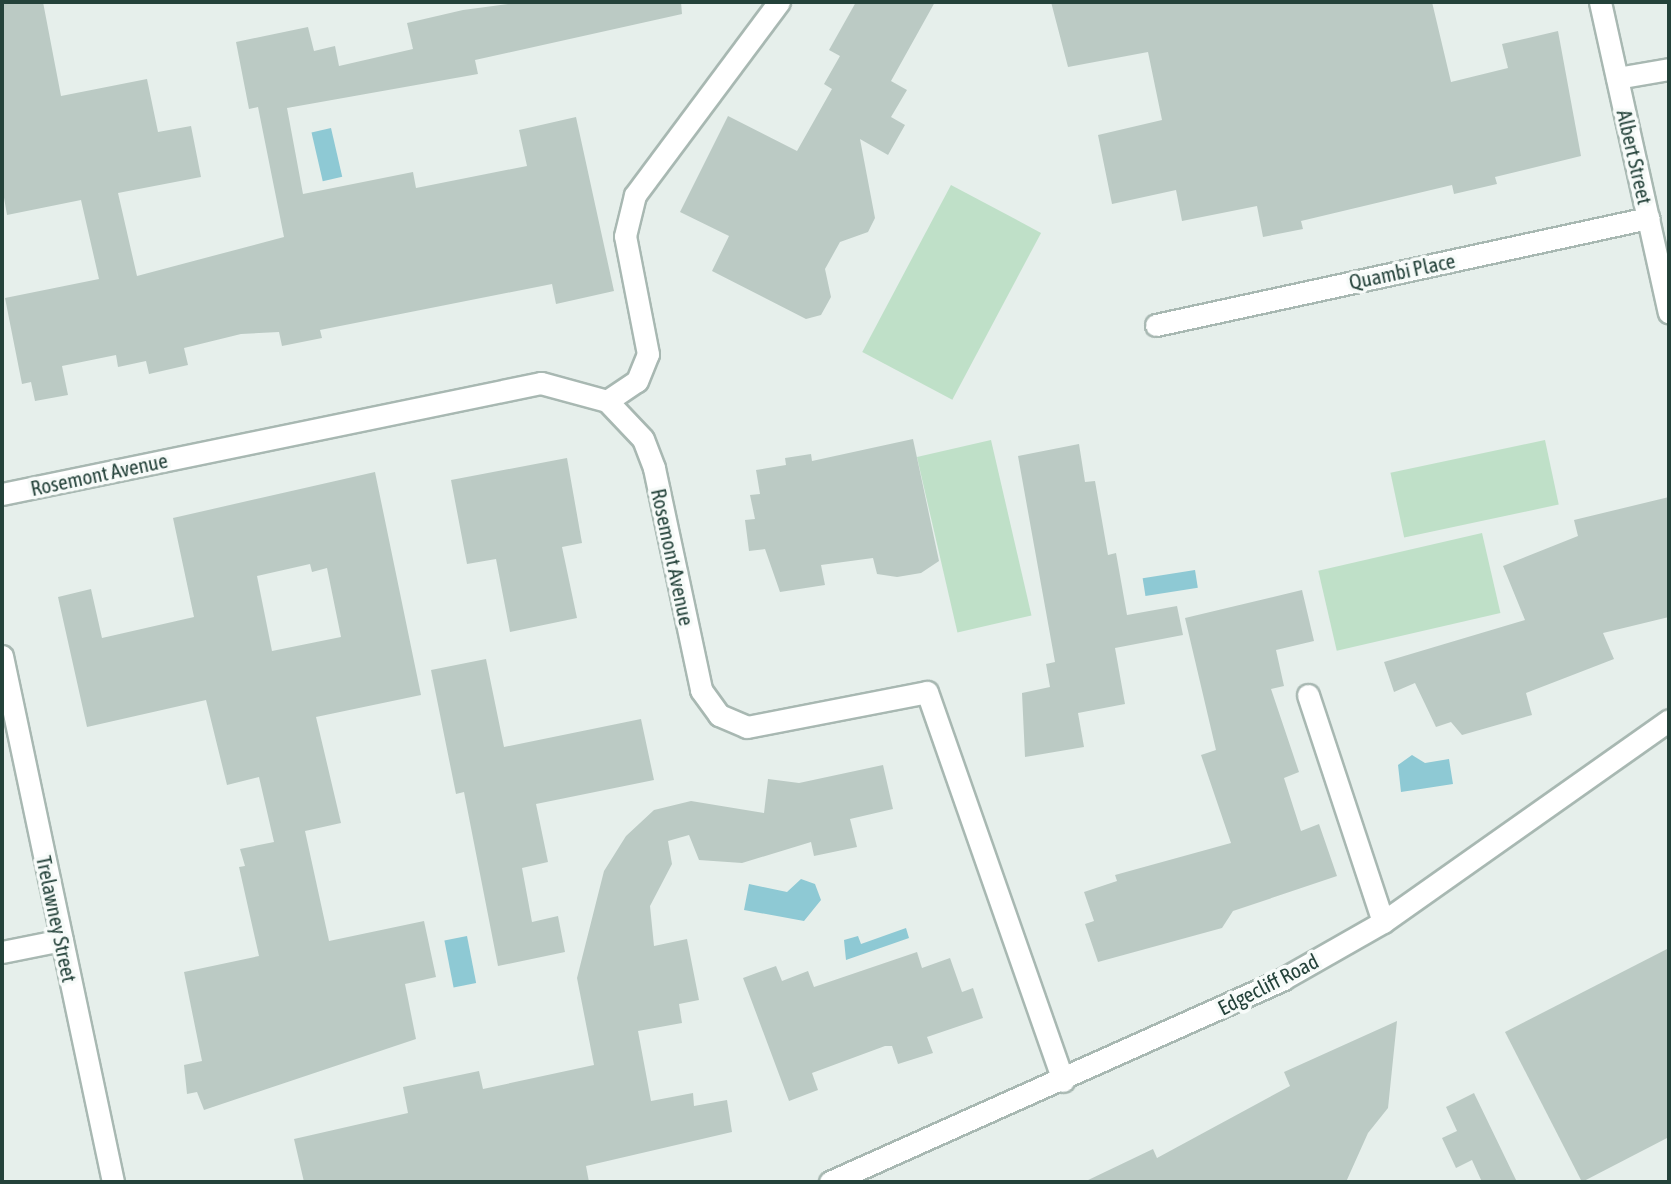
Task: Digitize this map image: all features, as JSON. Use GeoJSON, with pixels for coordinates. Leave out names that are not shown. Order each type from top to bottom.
{"type":"FeatureCollection","features":[{"type":"Feature","properties":{"kind":"street"},"geometry":{"type":"LineString","coordinates":[[607,401],[637,381],[648,354],[625,236],[635,195],[779,2]]}},
{"type":"Feature","properties":{"kind":"street","name":"Albert Street"},"geometry":{"type":"LineString","coordinates":[[1600,2],[1669,312]]}},
{"type":"Feature","properties":{"kind":"street"},"geometry":{"type":"LineString","coordinates":[[1617,78],[1669,69]]}},
{"type":"Feature","properties":{"kind":"street","name":"Quambi Place"},"geometry":{"type":"LineString","coordinates":[[1156,325],[1648,218]]}},
{"type":"Feature","properties":{"kind":"street","name":"Rosemont Avenue"},"geometry":{"type":"LineString","coordinates":[[2,494],[541,383],[607,401],[643,439],[654,468],[701,690],[719,715],[747,727],[927,692],[1063,1081]]}},
{"type":"Feature","properties":{"kind":"street","name":"Trelawney Street"},"geometry":{"type":"LineString","coordinates":[[2,656],[113,1182]]}},
{"type":"Feature","properties":{"kind":"street"},"geometry":{"type":"LineString","coordinates":[[1308,695],[1382,922]]}},
{"type":"Feature","properties":{"kind":"street","name":"Edgecliff Road"},"geometry":{"type":"LineString","coordinates":[[830,1182],[1063,1081],[1283,979],[1382,922],[1669,720]]}},
{"type":"Feature","properties":{"kind":"street"},"geometry":{"type":"LineString","coordinates":[[2,952],[62,940]]}},
{"type":"Feature","properties":{"kind":"green space"},"geometry":{"type":"Polygon","coordinates":[[[951,185],[1041,233],[952,400],[862,352],[951,185]]]}},
{"type":"Feature","properties":{"kind":"green space"},"geometry":{"type":"Polygon","coordinates":[[[991,440],[1031,615],[957,632],[917,457],[991,440]]]}},
{"type":"Feature","properties":{"kind":"green space"},"geometry":{"type":"Polygon","coordinates":[[[1545,440],[1559,505],[1404,537],[1390,473],[1545,440]]]}},
{"type":"Feature","properties":{"kind":"green space"},"geometry":{"type":"Polygon","coordinates":[[[1482,533],[1500,613],[1337,651],[1318,571],[1482,533]]]}},
{"type":"Feature","properties":{"kind":"water"},"geometry":{"type":"Polygon","coordinates":[[[331,128],[342,177],[323,181],[312,132],[331,128]]]}},
{"type":"Feature","properties":{"kind":"water"},"geometry":{"type":"Polygon","coordinates":[[[1195,570],[1198,588],[1145,596],[1143,578],[1195,570]]]}},
{"type":"Feature","properties":{"kind":"water"},"geometry":{"type":"Polygon","coordinates":[[[1412,755],[1425,763],[1449,759],[1453,784],[1401,792],[1398,765],[1412,755]]]}},
{"type":"Feature","properties":{"kind":"water"},"geometry":{"type":"Polygon","coordinates":[[[801,879],[815,884],[821,900],[804,921],[744,910],[749,884],[787,892],[801,879]]]}},
{"type":"Feature","properties":{"kind":"water"},"geometry":{"type":"Polygon","coordinates":[[[906,928],[909,938],[846,960],[844,940],[858,936],[861,944],[906,928]]]}},
{"type":"Feature","properties":{"kind":"water"},"geometry":{"type":"Polygon","coordinates":[[[467,936],[476,983],[454,988],[444,940],[467,936]]]}},
{"type":"Feature","properties":{"kind":"building"},"geometry":{"type":"Polygon","coordinates":[[[2,2],[43,2],[61,96],[147,79],[158,132],[191,126],[201,177],[118,193],[137,276],[284,237],[258,107],[249,109],[236,42],[308,27],[314,51],[335,46],[339,66],[413,49],[407,23],[463,10],[522,2],[681,2],[682,14],[475,60],[478,74],[287,108],[303,194],[413,172],[416,188],[527,166],[519,130],[576,117],[614,291],[556,304],[552,284],[320,330],[322,338],[282,346],[279,332],[241,334],[184,348],[188,365],[149,374],[146,361],[118,367],[116,355],[62,366],[68,395],[35,401],[31,382],[22,384],[5,298],[99,279],[81,200],[7,215],[2,186],[2,2]]]}},
{"type":"Feature","properties":{"kind":"building"},"geometry":{"type":"Polygon","coordinates":[[[856,2],[935,2],[891,81],[907,90],[891,117],[905,125],[888,155],[860,139],[875,218],[868,232],[840,242],[825,269],[831,297],[821,315],[806,319],[712,271],[729,236],[680,212],[728,116],[797,151],[832,89],[824,84],[840,56],[829,50],[856,2]]]}},
{"type":"Feature","properties":{"kind":"building"},"geometry":{"type":"Polygon","coordinates":[[[1051,2],[1432,2],[1451,82],[1508,68],[1502,44],[1558,31],[1581,156],[1495,177],[1497,184],[1454,194],[1452,185],[1301,221],[1303,229],[1263,237],[1257,206],[1182,221],[1176,190],[1112,204],[1098,135],[1162,120],[1148,52],[1068,67],[1051,2]]]}},
{"type":"Feature","properties":{"kind":"building"},"geometry":{"type":"Polygon","coordinates":[[[913,439],[939,561],[921,573],[897,577],[877,574],[873,558],[821,565],[825,585],[780,592],[765,549],[749,551],[745,520],[755,519],[750,495],[760,494],[756,470],[786,465],[785,458],[811,454],[812,461],[913,439]]]}},
{"type":"Feature","properties":{"kind":"building"},"geometry":{"type":"Polygon","coordinates":[[[1079,444],[1085,482],[1095,481],[1108,555],[1116,553],[1127,615],[1177,606],[1183,635],[1115,648],[1125,704],[1078,713],[1084,747],[1025,757],[1022,693],[1050,687],[1046,664],[1055,662],[1018,456],[1079,444]]]}},
{"type":"Feature","properties":{"kind":"building"},"geometry":{"type":"Polygon","coordinates":[[[567,458],[582,543],[562,547],[577,618],[510,632],[496,559],[467,564],[451,480],[567,458]]]}},
{"type":"Feature","properties":{"kind":"building"},"geometry":{"type":"Polygon","coordinates":[[[375,472],[421,695],[316,717],[341,823],[305,831],[329,941],[424,921],[436,977],[405,984],[416,1039],[204,1110],[197,1092],[187,1094],[184,1065],[202,1061],[184,972],[259,956],[239,867],[245,866],[240,849],[274,842],[259,777],[227,785],[206,700],[87,727],[58,597],[91,589],[102,638],[194,617],[173,518],[375,472]],[[310,564],[257,576],[272,651],[341,637],[327,568],[312,572],[310,564]]]}},
{"type":"Feature","properties":{"kind":"building"},"geometry":{"type":"Polygon","coordinates":[[[1669,497],[1669,617],[1603,633],[1614,659],[1526,693],[1532,715],[1462,735],[1451,722],[1436,727],[1415,683],[1394,692],[1384,662],[1525,620],[1503,566],[1578,536],[1574,520],[1669,497]]]}},
{"type":"Feature","properties":{"kind":"building"},"geometry":{"type":"Polygon","coordinates":[[[1302,590],[1314,641],[1276,650],[1284,686],[1271,689],[1299,772],[1284,778],[1301,831],[1319,824],[1337,876],[1233,911],[1222,928],[1098,962],[1085,924],[1094,921],[1084,892],[1117,881],[1115,875],[1231,843],[1201,755],[1216,750],[1185,618],[1302,590]]]}},
{"type":"Feature","properties":{"kind":"building"},"geometry":{"type":"Polygon","coordinates":[[[486,659],[504,747],[641,719],[654,780],[536,804],[548,862],[522,868],[532,922],[558,916],[565,952],[498,966],[464,792],[456,794],[431,670],[486,659]]]}},
{"type":"Feature","properties":{"kind":"building"},"geometry":{"type":"Polygon","coordinates":[[[883,765],[893,809],[850,819],[857,847],[814,856],[811,842],[742,863],[699,860],[689,835],[668,841],[672,864],[650,906],[654,946],[687,939],[699,1000],[679,1004],[682,1023],[638,1031],[651,1101],[693,1093],[694,1106],[727,1100],[732,1132],[586,1166],[589,1182],[304,1182],[294,1139],[408,1113],[403,1087],[479,1071],[483,1089],[594,1065],[577,978],[604,871],[626,836],[654,810],[691,801],[764,813],[768,779],[799,783],[883,765]]]}},
{"type":"Feature","properties":{"kind":"building"},"geometry":{"type":"Polygon","coordinates":[[[1669,948],[1669,1137],[1582,1182],[1505,1032],[1669,948]]]}},
{"type":"Feature","properties":{"kind":"building"},"geometry":{"type":"Polygon","coordinates":[[[917,952],[922,968],[950,958],[962,992],[973,988],[983,1018],[927,1037],[933,1053],[898,1064],[892,1046],[885,1046],[812,1073],[818,1090],[789,1101],[743,978],[776,966],[782,981],[808,971],[814,987],[917,952]]]}},
{"type":"Feature","properties":{"kind":"building"},"geometry":{"type":"Polygon","coordinates":[[[1397,1021],[1388,1108],[1368,1133],[1346,1182],[1084,1182],[1153,1149],[1157,1158],[1290,1086],[1284,1072],[1397,1021]]]}},
{"type":"Feature","properties":{"kind":"building"},"geometry":{"type":"Polygon","coordinates":[[[1474,1093],[1517,1182],[1482,1182],[1472,1160],[1456,1168],[1442,1138],[1457,1131],[1446,1107],[1474,1093]]]}}]}
